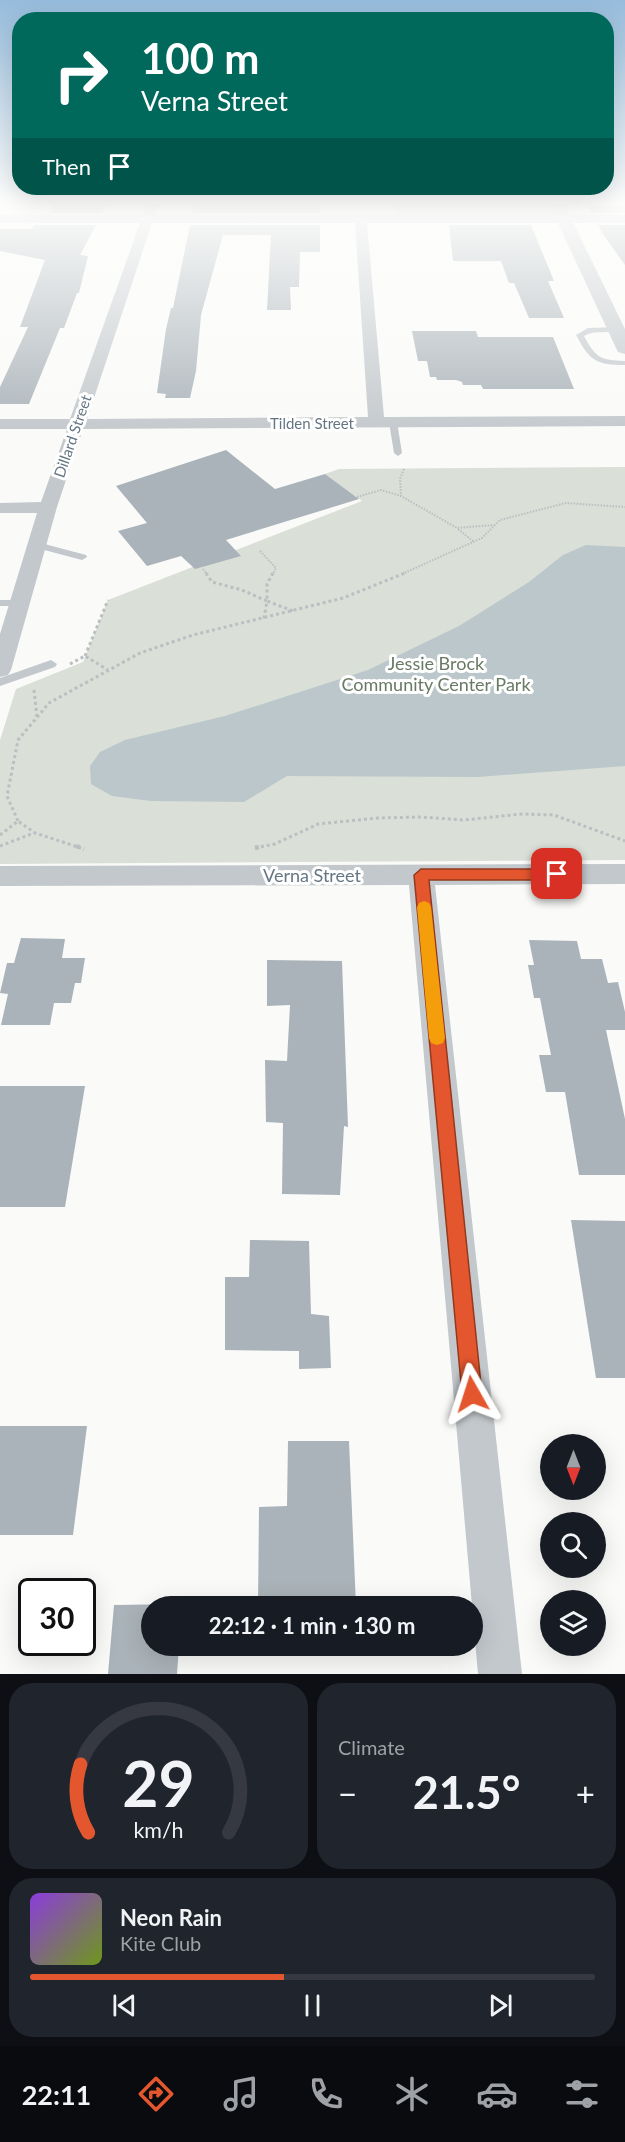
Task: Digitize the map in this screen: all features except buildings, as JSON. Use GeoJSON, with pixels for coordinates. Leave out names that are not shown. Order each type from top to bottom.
{"type":"FeatureCollection","features":[{"type":"Feature","properties":{"kind":"street","name":"Dillard Street"},"geometry":{"type":"LineString","coordinates":[[0,670],[10,603],[37,545],[125,282]]}},
{"type":"Feature","properties":{"kind":"street"},"geometry":{"type":"LineString","coordinates":[[366,282],[376,422]]}},
{"type":"Feature","properties":{"kind":"street"},"geometry":{"type":"LineString","coordinates":[[593,282],[625,348]]}},
{"type":"Feature","properties":{"kind":"street","name":"Tilden Street"},"geometry":{"type":"LineString","coordinates":[[0,424],[625,422]]}},
{"type":"Feature","properties":{"kind":"street"},"geometry":{"type":"LineString","coordinates":[[0,508],[46,513]]}},
{"type":"Feature","properties":{"kind":"street"},"geometry":{"type":"LineString","coordinates":[[0,520],[46,513]]}},
{"type":"Feature","properties":{"kind":"street","name":"Verna Street"},"geometry":{"type":"LineString","coordinates":[[0,876],[625,874]]}},
{"type":"Feature","properties":{"kind":"street"},"geometry":{"type":"LineString","coordinates":[[421,875],[500,1674]]}},
{"type":"Feature","properties":{"kind":"lane"},"geometry":{"type":"LineString","coordinates":[[616,329],[588,330],[580,335],[592,357],[600,362],[625,363]]}},
{"type":"Feature","properties":{"kind":"lane"},"geometry":{"type":"LineString","coordinates":[[393,422],[398,453]]}},
{"type":"Feature","properties":{"kind":"lane"},"geometry":{"type":"LineString","coordinates":[[37,545],[82,557]]}},
{"type":"Feature","properties":{"kind":"lane"},"geometry":{"type":"LineString","coordinates":[[0,682],[51,664]]}},
{"type":"Feature","properties":{"kind":"path"},"geometry":{"type":"LineString","coordinates":[[401,496],[400,479],[404,469]]}},
{"type":"Feature","properties":{"kind":"path"},"geometry":{"type":"LineString","coordinates":[[357,497],[381,490],[401,496],[457,528],[474,542]]}},
{"type":"Feature","properties":{"kind":"path"},"geometry":{"type":"LineString","coordinates":[[87,849],[35,833],[18,821],[7,796],[18,740],[49,703],[140,653],[193,634],[294,612],[343,598],[427,564],[483,538],[500,520],[566,503],[625,507]]}},
{"type":"Feature","properties":{"kind":"path"},"geometry":{"type":"LineString","coordinates":[[457,528],[495,525]]}},
{"type":"Feature","properties":{"kind":"path"},"geometry":{"type":"LineString","coordinates":[[260,551],[276,568],[267,584],[264,619]]}},
{"type":"Feature","properties":{"kind":"path"},"geometry":{"type":"LineString","coordinates":[[203,569],[212,582],[242,590],[294,612]]}},
{"type":"Feature","properties":{"kind":"path"},"geometry":{"type":"LineString","coordinates":[[85,656],[108,600]]}},
{"type":"Feature","properties":{"kind":"path"},"geometry":{"type":"LineString","coordinates":[[245,850],[275,844],[318,824],[378,818],[421,817],[464,820],[522,814],[554,815],[625,841]]}},
{"type":"Feature","properties":{"kind":"path"},"geometry":{"type":"LineString","coordinates":[[0,835],[18,821]]}},
{"type":"Feature","properties":{"kind":"path"},"geometry":{"type":"LineString","coordinates":[[0,846],[35,833]]}},
{"type":"Feature","properties":{"kind":"green space","name":"Jessie Brock Community Center Park"},"geometry":{"type":"Polygon","coordinates":[[[625,467],[625,860],[0,864],[0,740],[16,689],[83,662],[108,600],[362,501],[325,474],[339,469],[625,467]]]}},
{"type":"Feature","properties":{"kind":"shaded area"},"geometry":{"type":"Polygon","coordinates":[[[586,545],[625,547],[625,766],[478,777],[287,776],[244,802],[151,801],[112,796],[91,784],[90,766],[100,752],[125,740],[225,716],[368,670],[459,626],[529,582],[563,555],[586,545]]]}},
{"type":"Feature","properties":{"kind":"slow traffic"},"geometry":{"type":"LineString","coordinates":[[424,907],[437,1038]]}},
{"type":"Feature","properties":{"kind":"route"},"geometry":{"type":"LineString","coordinates":[[472,1394],[421,875],[557,874]]}}]}
